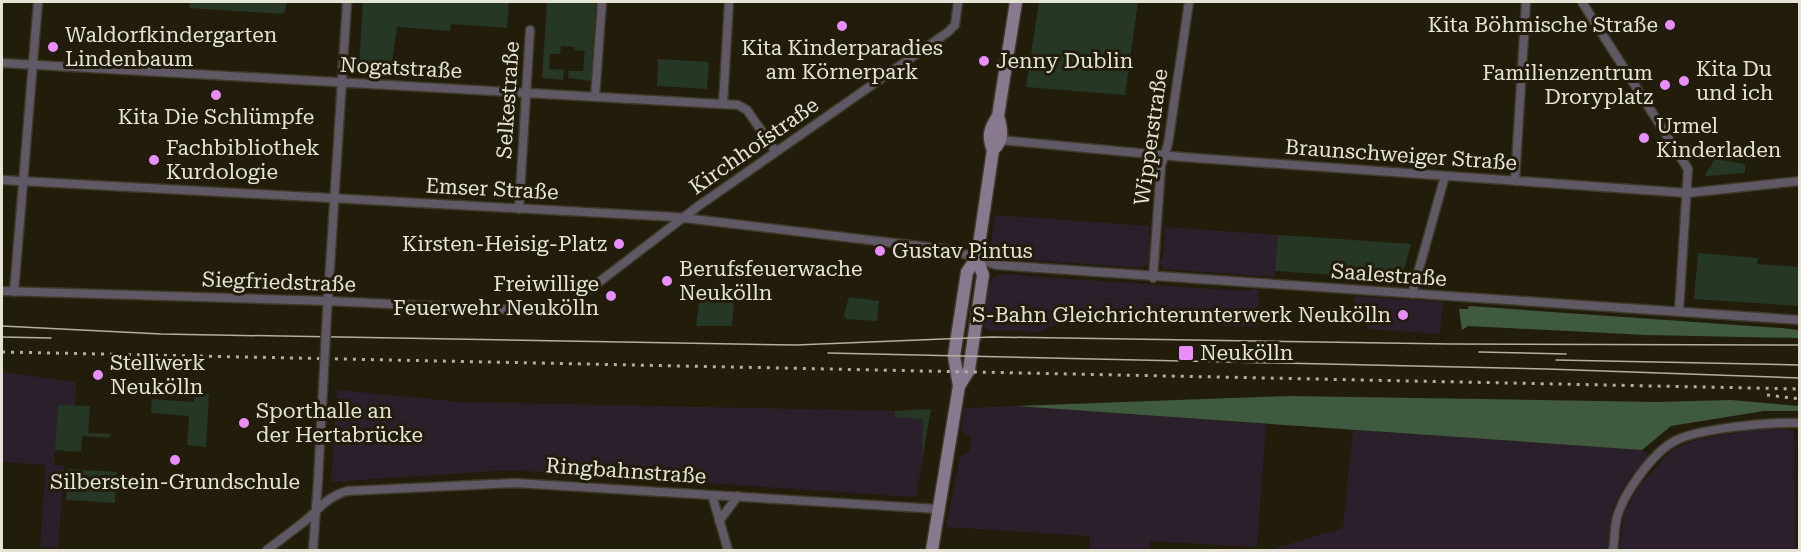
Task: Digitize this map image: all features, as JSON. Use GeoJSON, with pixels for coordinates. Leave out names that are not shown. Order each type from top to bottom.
{"type":"FeatureCollection","features":[{"type":"Feature","properties":{"kind":"main road"},"geometry":{"type":"LineString","coordinates":[[932,550],[959,386],[954,356],[967,272],[977,258],[997,145],[1002,129],[998,116],[1016,2]]}},
{"type":"Feature","properties":{"kind":"street"},"geometry":{"type":"LineString","coordinates":[[14,292],[38,2]]}},
{"type":"Feature","properties":{"kind":"street"},"geometry":{"type":"LineString","coordinates":[[313,550],[347,2]]}},
{"type":"Feature","properties":{"kind":"street"},"geometry":{"type":"LineString","coordinates":[[595,97],[602,2]]}},
{"type":"Feature","properties":{"kind":"street"},"geometry":{"type":"LineString","coordinates":[[723,104],[729,2]]}},
{"type":"Feature","properties":{"kind":"street","name":"Kirchhofstraße"},"geometry":{"type":"LineString","coordinates":[[556,312],[569,305],[682,218],[948,32],[955,25],[958,2]]}},
{"type":"Feature","properties":{"kind":"street","name":"Wipperstraße"},"geometry":{"type":"LineString","coordinates":[[1154,278],[1161,166],[1189,2]]}},
{"type":"Feature","properties":{"kind":"street"},"geometry":{"type":"LineString","coordinates":[[1515,181],[1526,2]]}},
{"type":"Feature","properties":{"kind":"street"},"geometry":{"type":"LineString","coordinates":[[1582,2],[1689,172],[1679,311]]}},
{"type":"Feature","properties":{"kind":"street","name":"Selkestraße"},"geometry":{"type":"LineString","coordinates":[[519,208],[530,30]]}},
{"type":"Feature","properties":{"kind":"street","name":"Nogatstraße"},"geometry":{"type":"LineString","coordinates":[[2,63],[738,105],[747,110],[776,152]]}},
{"type":"Feature","properties":{"kind":"street","name":"Braunschweiger Straße"},"geometry":{"type":"LineString","coordinates":[[997,145],[1687,193],[1800,181]]}},
{"type":"Feature","properties":{"kind":"street"},"geometry":{"type":"LineString","coordinates":[[1412,294],[1445,176]]}},
{"type":"Feature","properties":{"kind":"street","name":"Emser Straße"},"geometry":{"type":"LineString","coordinates":[[2,180],[682,218],[953,250],[977,258]]}},
{"type":"Feature","properties":{"kind":"street","name":"Saalestraße"},"geometry":{"type":"LineString","coordinates":[[977,258],[996,265],[1154,278],[1800,320]]}},
{"type":"Feature","properties":{"kind":"street","name":"Siegfriedstraße"},"geometry":{"type":"LineString","coordinates":[[2,291],[328,301],[556,312]]}},
{"type":"Feature","properties":{"kind":"street"},"geometry":{"type":"LineString","coordinates":[[1613,550],[1618,512],[1633,484],[1671,442],[1692,435],[1771,423],[1800,423]]}},
{"type":"Feature","properties":{"kind":"street","name":"Ringbahnstraße"},"geometry":{"type":"LineString","coordinates":[[267,550],[307,519],[317,508],[332,497],[347,491],[515,483],[938,509]]}},
{"type":"Feature","properties":{"kind":"street"},"geometry":{"type":"LineString","coordinates":[[712,495],[728,550]]}},
{"type":"Feature","properties":{"kind":"street"},"geometry":{"type":"LineString","coordinates":[[719,521],[738,496]]}},
{"type":"Feature","properties":{"kind":"shaded area"},"geometry":{"type":"Polygon","coordinates":[[[995,215],[1149,226],[1150,262],[1141,268],[994,257],[990,250],[995,215]]]}},
{"type":"Feature","properties":{"kind":"shaded area"},"geometry":{"type":"Polygon","coordinates":[[[1165,227],[1278,235],[1275,277],[1164,269],[1159,262],[1163,258],[1165,227]]]}},
{"type":"Feature","properties":{"kind":"shaded area"},"geometry":{"type":"Polygon","coordinates":[[[1001,274],[1242,291],[1259,289],[1258,327],[1068,319],[1039,332],[988,330],[983,326],[989,286],[994,277],[1001,274]]]}},
{"type":"Feature","properties":{"kind":"shaded area"},"geometry":{"type":"Polygon","coordinates":[[[1355,296],[1443,302],[1440,334],[1367,329],[1367,323],[1353,322],[1355,296]]]}},
{"type":"Feature","properties":{"kind":"shaded area"},"geometry":{"type":"Polygon","coordinates":[[[2,372],[76,382],[75,406],[58,406],[54,465],[64,466],[58,548],[40,547],[46,465],[2,462],[2,372]]]}},
{"type":"Feature","properties":{"kind":"shaded area"},"geometry":{"type":"Polygon","coordinates":[[[337,390],[460,402],[895,411],[931,409],[916,497],[511,470],[331,482],[337,390]]]}},
{"type":"Feature","properties":{"kind":"shaded area"},"geometry":{"type":"Polygon","coordinates":[[[1015,406],[1266,424],[1257,547],[1150,541],[1149,550],[1089,550],[1090,536],[946,527],[960,456],[969,451],[970,446],[971,436],[961,431],[964,408],[1015,406]]]}},
{"type":"Feature","properties":{"kind":"shaded area"},"geometry":{"type":"Polygon","coordinates":[[[1770,428],[1794,431],[1796,550],[1620,550],[1624,514],[1639,486],[1670,452],[1696,439],[1770,428]]]}},
{"type":"Feature","properties":{"kind":"shaded area"},"geometry":{"type":"Polygon","coordinates":[[[1353,430],[1642,450],[1649,456],[1627,481],[1612,510],[1607,550],[1269,550],[1343,528],[1353,430]]]}},
{"type":"Feature","properties":{"kind":"green space"},"geometry":{"type":"Polygon","coordinates":[[[190,2],[287,2],[284,14],[189,8],[190,2]]]}},
{"type":"Feature","properties":{"kind":"green space"},"geometry":{"type":"Polygon","coordinates":[[[363,2],[509,2],[507,28],[451,24],[450,31],[397,27],[391,69],[361,67],[359,64],[363,2]]]}},
{"type":"Feature","properties":{"kind":"green space"},"geometry":{"type":"Polygon","coordinates":[[[547,2],[596,2],[591,81],[568,78],[569,71],[583,71],[585,51],[575,50],[575,47],[561,46],[560,54],[550,54],[549,69],[564,70],[563,80],[542,78],[547,2]]]}},
{"type":"Feature","properties":{"kind":"green space"},"geometry":{"type":"Polygon","coordinates":[[[1039,2],[1138,2],[1125,95],[1026,87],[1039,2]]]}},
{"type":"Feature","properties":{"kind":"green space"},"geometry":{"type":"Polygon","coordinates":[[[658,59],[709,62],[707,89],[657,86],[658,59]]]}},
{"type":"Feature","properties":{"kind":"green space"},"geometry":{"type":"Polygon","coordinates":[[[1715,159],[1745,164],[1745,173],[1705,175],[1715,159]]]}},
{"type":"Feature","properties":{"kind":"green space"},"geometry":{"type":"Polygon","coordinates":[[[1278,235],[1411,244],[1401,279],[1275,271],[1278,235]]]}},
{"type":"Feature","properties":{"kind":"green space"},"geometry":{"type":"Polygon","coordinates":[[[1698,253],[1758,258],[1757,264],[1799,267],[1799,306],[1694,299],[1698,253]]]}},
{"type":"Feature","properties":{"kind":"green space"},"geometry":{"type":"Polygon","coordinates":[[[720,283],[735,290],[732,326],[696,326],[700,296],[709,286],[715,287],[720,283]]]}},
{"type":"Feature","properties":{"kind":"green space"},"geometry":{"type":"Polygon","coordinates":[[[849,297],[879,301],[877,321],[846,319],[844,315],[849,297]]]}},
{"type":"Feature","properties":{"kind":"green space"},"geometry":{"type":"Polygon","coordinates":[[[1469,306],[1781,328],[1799,330],[1799,338],[1646,335],[1468,326],[1462,330],[1459,309],[1468,309],[1469,306]]]}},
{"type":"Feature","properties":{"kind":"green space"},"geometry":{"type":"Polygon","coordinates":[[[195,393],[209,394],[206,447],[187,445],[189,416],[151,413],[152,399],[194,402],[195,393]]]}},
{"type":"Feature","properties":{"kind":"green space"},"geometry":{"type":"Polygon","coordinates":[[[1289,396],[1657,402],[1731,400],[1799,406],[1800,411],[1764,411],[1671,426],[1642,450],[1015,406],[1289,396]]]}},
{"type":"Feature","properties":{"kind":"green space"},"geometry":{"type":"Polygon","coordinates":[[[58,405],[90,406],[88,433],[111,434],[110,438],[82,436],[81,452],[55,450],[58,405]]]}},
{"type":"Feature","properties":{"kind":"green space"},"geometry":{"type":"Polygon","coordinates":[[[931,409],[922,460],[923,419],[895,417],[895,411],[931,409]]]}},
{"type":"Feature","properties":{"kind":"green space"},"geometry":{"type":"Polygon","coordinates":[[[68,469],[117,472],[115,503],[66,500],[68,469]]]}},
{"type":"Feature","properties":{"kind":"tram line"},"geometry":{"type":"LineString","coordinates":[[2,326],[161,334],[796,345],[992,337],[1452,344],[1800,345]]}},
{"type":"Feature","properties":{"kind":"tram line"},"geometry":{"type":"LineString","coordinates":[[2,337],[51,338]]}},
{"type":"Feature","properties":{"kind":"tram line"},"geometry":{"type":"LineString","coordinates":[[1479,352],[1566,354]]}},
{"type":"Feature","properties":{"kind":"tram line"},"geometry":{"type":"LineString","coordinates":[[828,353],[1547,369],[1800,378]]}},
{"type":"Feature","properties":{"kind":"tram line"},"geometry":{"type":"LineString","coordinates":[[1556,360],[1800,365]]}},
{"type":"Feature","properties":{"kind":"railway"},"geometry":{"type":"LineString","coordinates":[[2,352],[1800,389]]}},
{"type":"Feature","properties":{"kind":"railway"},"geometry":{"type":"LineString","coordinates":[[1767,395],[1800,399]]}},
{"type":"Feature","properties":{"kind":"place","name":"Kita Böhmische Straße"},"geometry":{"type":"Point","coordinates":[1670,25]}},
{"type":"Feature","properties":{"kind":"place","name":"Kita Kinderparadies am Körnerpark"},"geometry":{"type":"Point","coordinates":[842,26]}},
{"type":"Feature","properties":{"kind":"place","name":"Waldorfkindergarten Lindenbaum"},"geometry":{"type":"Point","coordinates":[53,47]}},
{"type":"Feature","properties":{"kind":"place","name":"Jenny Dublin"},"geometry":{"type":"Point","coordinates":[984,61]}},
{"type":"Feature","properties":{"kind":"place","name":"Kita Du und ich"},"geometry":{"type":"Point","coordinates":[1684,81]}},
{"type":"Feature","properties":{"kind":"place","name":"Familienzentrum Droryplatz"},"geometry":{"type":"Point","coordinates":[1665,85]}},
{"type":"Feature","properties":{"kind":"place","name":"Kita Die Schlümpfe"},"geometry":{"type":"Point","coordinates":[216,95]}},
{"type":"Feature","properties":{"kind":"place","name":"Urmel Kinderladen"},"geometry":{"type":"Point","coordinates":[1644,138]}},
{"type":"Feature","properties":{"kind":"place","name":"Fachbibliothek Kurdologie"},"geometry":{"type":"Point","coordinates":[154,160]}},
{"type":"Feature","properties":{"kind":"place","name":"Kirsten-Heisig-Platz"},"geometry":{"type":"Point","coordinates":[619,244]}},
{"type":"Feature","properties":{"kind":"place","name":"Gustav Pintus"},"geometry":{"type":"Point","coordinates":[880,251]}},
{"type":"Feature","properties":{"kind":"place","name":"Berufsfeuerwache Neukölln"},"geometry":{"type":"Point","coordinates":[667,281]}},
{"type":"Feature","properties":{"kind":"place","name":"Freiwillige Feuerwehr Neukölln"},"geometry":{"type":"Point","coordinates":[611,296]}},
{"type":"Feature","properties":{"kind":"place","name":"S-Bahn Gleichrichterunterwerk Neukölln"},"geometry":{"type":"Point","coordinates":[1403,315]}},
{"type":"Feature","properties":{"kind":"place","name":"Neukölln"},"geometry":{"type":"Point","coordinates":[1186,353]}},
{"type":"Feature","properties":{"kind":"place","name":"Stellwerk Neukölln"},"geometry":{"type":"Point","coordinates":[98,375]}},
{"type":"Feature","properties":{"kind":"place","name":"Sporthalle an der Hertabrücke"},"geometry":{"type":"Point","coordinates":[244,423]}},
{"type":"Feature","properties":{"kind":"place","name":"Silberstein-Grundschule"},"geometry":{"type":"Point","coordinates":[175,460]}}]}
